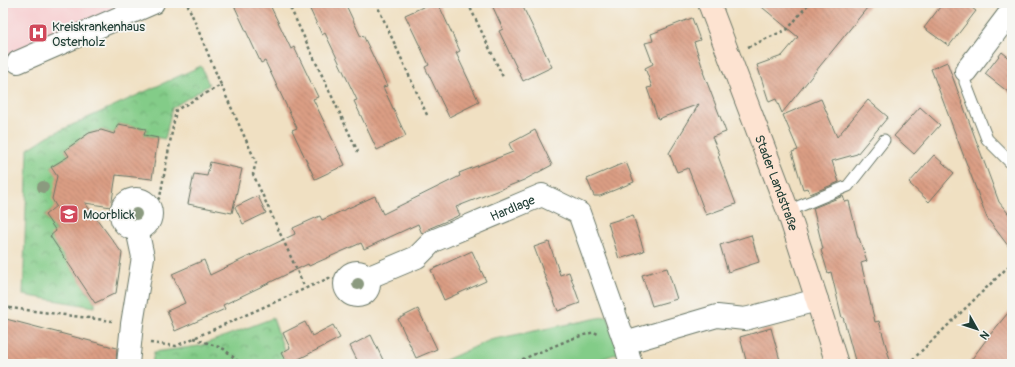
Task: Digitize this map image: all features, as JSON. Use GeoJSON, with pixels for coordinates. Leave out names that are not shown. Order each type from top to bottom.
{"type":"FeatureCollection","features":[{"type":"Feature","properties":{"kind":"street"},"geometry":{"type":"LineString","coordinates":[[18,62],[153,3]]}},
{"type":"Feature","properties":{"kind":"street","name":"Stader Landstraße"},"geometry":{"type":"LineString","coordinates":[[709,3],[788,211],[837,364]]}},
{"type":"Feature","properties":{"kind":"street"},"geometry":{"type":"LineString","coordinates":[[966,71],[1012,10]]}},
{"type":"Feature","properties":{"kind":"street","name":"Hardlage"},"geometry":{"type":"LineString","coordinates":[[345,281],[344,287],[348,293],[353,296],[360,296],[367,290],[369,284],[367,278],[417,257],[433,241],[542,195],[579,213],[631,364]]}},
{"type":"Feature","properties":{"kind":"street"},"geometry":{"type":"LineString","coordinates":[[128,364],[131,333],[143,257],[137,229],[129,228],[123,222],[120,215],[122,207],[127,201],[135,198],[139,198],[146,202],[150,209]]}},
{"type":"Feature","properties":{"kind":"street"},"geometry":{"type":"LineString","coordinates":[[625,343],[717,316],[745,319],[817,300]]}},
{"type":"Feature","properties":{"kind":"lane"},"geometry":{"type":"LineString","coordinates":[[966,71],[965,82],[987,139],[1012,164]]}},
{"type":"Feature","properties":{"kind":"lane"},"geometry":{"type":"LineString","coordinates":[[788,211],[848,186],[884,140]]}},
{"type":"Feature","properties":{"kind":"path"},"geometry":{"type":"LineString","coordinates":[[187,3],[221,85],[256,162],[253,174],[305,288]]}},
{"type":"Feature","properties":{"kind":"path"},"geometry":{"type":"LineString","coordinates":[[288,3],[358,152]]}},
{"type":"Feature","properties":{"kind":"path"},"geometry":{"type":"LineString","coordinates":[[376,3],[428,116]]}},
{"type":"Feature","properties":{"kind":"path"},"geometry":{"type":"LineString","coordinates":[[468,3],[503,77]]}},
{"type":"Feature","properties":{"kind":"path"},"geometry":{"type":"LineString","coordinates":[[730,56],[788,29],[809,3]]}},
{"type":"Feature","properties":{"kind":"path"},"geometry":{"type":"LineString","coordinates":[[150,209],[160,197],[176,110],[221,85]]}},
{"type":"Feature","properties":{"kind":"path"},"geometry":{"type":"LineString","coordinates":[[908,364],[1012,263]]}},
{"type":"Feature","properties":{"kind":"path"},"geometry":{"type":"LineString","coordinates":[[3,307],[131,333],[176,346],[329,278],[345,281]]}},
{"type":"Feature","properties":{"kind":"path"},"geometry":{"type":"LineString","coordinates":[[511,364],[571,339],[594,332],[625,343]]}},
{"type":"Feature","properties":{"kind":"path"},"geometry":{"type":"LineString","coordinates":[[193,338],[224,349],[241,364]]}},
{"type":"Feature","properties":{"kind":"path"},"geometry":{"type":"LineString","coordinates":[[911,361],[915,364]]}},
{"type":"Feature","properties":{"kind":"shaded area","name":"Kreiskrankenhaus Osterholz"},"geometry":{"type":"Polygon","coordinates":[[[3,3],[144,3],[3,63],[3,3]]]}},
{"type":"Feature","properties":{"kind":"green space"},"geometry":{"type":"Polygon","coordinates":[[[201,66],[209,85],[172,108],[165,139],[144,135],[145,129],[118,124],[114,134],[101,130],[89,133],[65,150],[69,156],[51,167],[62,182],[56,206],[45,215],[56,231],[51,237],[95,303],[95,307],[23,295],[28,149],[48,136],[201,66]]]}},
{"type":"Feature","properties":{"kind":"green space"},"geometry":{"type":"Polygon","coordinates":[[[608,316],[619,353],[587,364],[437,364],[490,340],[608,316]]]}},
{"type":"Feature","properties":{"kind":"green space"},"geometry":{"type":"Polygon","coordinates":[[[273,318],[289,364],[152,364],[154,352],[199,346],[273,318]]]}},
{"type":"Feature","properties":{"kind":"building"},"geometry":{"type":"Polygon","coordinates":[[[233,3],[269,3],[291,49],[294,47],[318,97],[313,99],[345,165],[315,179],[292,130],[297,128],[265,61],[261,63],[233,3]]]}},
{"type":"Feature","properties":{"kind":"building"},"geometry":{"type":"Polygon","coordinates":[[[307,3],[345,3],[361,37],[363,35],[387,86],[383,87],[406,136],[377,150],[354,101],[357,100],[325,33],[322,35],[307,3]]]}},
{"type":"Feature","properties":{"kind":"building"},"geometry":{"type":"Polygon","coordinates":[[[432,3],[438,3],[460,51],[456,53],[479,102],[449,117],[425,67],[429,65],[405,15],[432,3]]]}},
{"type":"Feature","properties":{"kind":"building"},"geometry":{"type":"Polygon","coordinates":[[[491,3],[521,3],[552,67],[523,81],[499,31],[503,29],[491,3]]]}},
{"type":"Feature","properties":{"kind":"building"},"geometry":{"type":"Polygon","coordinates":[[[757,3],[871,3],[782,113],[776,99],[769,102],[757,65],[782,56],[798,37],[757,3]]]}},
{"type":"Feature","properties":{"kind":"building"},"geometry":{"type":"Polygon","coordinates":[[[943,3],[965,3],[976,11],[949,46],[924,28],[943,3]]]}},
{"type":"Feature","properties":{"kind":"building"},"geometry":{"type":"Polygon","coordinates":[[[692,18],[700,40],[694,42],[703,72],[726,132],[712,137],[720,155],[718,156],[736,204],[706,215],[688,168],[677,172],[669,153],[699,104],[658,119],[647,88],[652,87],[645,68],[653,64],[645,43],[653,41],[651,34],[692,18]]]}},
{"type":"Feature","properties":{"kind":"building"},"geometry":{"type":"Polygon","coordinates":[[[1002,52],[1012,60],[1012,95],[985,74],[1002,52]]]}},
{"type":"Feature","properties":{"kind":"building"},"geometry":{"type":"Polygon","coordinates":[[[947,62],[999,202],[1012,218],[1012,251],[987,218],[931,69],[947,62]]]}},
{"type":"Feature","properties":{"kind":"building"},"geometry":{"type":"Polygon","coordinates":[[[821,99],[837,137],[868,100],[888,117],[857,154],[832,161],[839,182],[810,194],[808,188],[803,189],[792,152],[798,150],[783,115],[821,99]]]}},
{"type":"Feature","properties":{"kind":"building"},"geometry":{"type":"Polygon","coordinates":[[[920,107],[940,125],[914,154],[894,136],[920,107]]]}},
{"type":"Feature","properties":{"kind":"building","name":"Moorblick"},"geometry":{"type":"Polygon","coordinates":[[[118,124],[146,129],[144,135],[158,138],[152,179],[116,175],[111,207],[85,203],[122,253],[116,293],[95,303],[50,236],[56,231],[45,215],[56,206],[52,199],[57,176],[51,167],[69,156],[65,150],[89,133],[101,130],[114,134],[118,124]]]}},
{"type":"Feature","properties":{"kind":"building"},"geometry":{"type":"Polygon","coordinates":[[[535,130],[552,165],[524,180],[456,207],[460,215],[428,229],[422,234],[418,224],[364,249],[361,243],[309,266],[308,264],[223,305],[225,309],[175,331],[167,311],[185,303],[172,274],[204,260],[210,275],[295,234],[293,228],[320,216],[322,220],[375,196],[383,214],[460,176],[459,173],[513,152],[509,144],[535,130]]]}},
{"type":"Feature","properties":{"kind":"building"},"geometry":{"type":"Polygon","coordinates":[[[934,155],[954,173],[929,202],[909,183],[934,155]]]}},
{"type":"Feature","properties":{"kind":"building"},"geometry":{"type":"Polygon","coordinates":[[[210,162],[242,169],[232,213],[188,204],[194,174],[207,176],[210,162]]]}},
{"type":"Feature","properties":{"kind":"building"},"geometry":{"type":"Polygon","coordinates":[[[626,162],[634,182],[600,196],[594,196],[587,179],[626,162]]]}},
{"type":"Feature","properties":{"kind":"building"},"geometry":{"type":"Polygon","coordinates":[[[258,196],[266,213],[243,224],[235,207],[258,196]]]}},
{"type":"Feature","properties":{"kind":"building"},"geometry":{"type":"Polygon","coordinates":[[[843,196],[845,202],[849,201],[858,238],[867,261],[861,263],[875,322],[879,321],[891,364],[856,364],[843,317],[842,318],[831,272],[828,273],[821,250],[823,249],[813,208],[843,196]]]}},
{"type":"Feature","properties":{"kind":"building"},"geometry":{"type":"Polygon","coordinates":[[[633,215],[644,251],[619,259],[608,223],[633,215]]]}},
{"type":"Feature","properties":{"kind":"building"},"geometry":{"type":"Polygon","coordinates":[[[751,235],[759,262],[728,272],[720,245],[751,235]]]}},
{"type":"Feature","properties":{"kind":"building"},"geometry":{"type":"Polygon","coordinates":[[[549,242],[560,275],[569,272],[580,303],[558,311],[534,247],[549,242]]]}},
{"type":"Feature","properties":{"kind":"building"},"geometry":{"type":"Polygon","coordinates":[[[472,251],[486,281],[444,300],[431,270],[472,251]]]}},
{"type":"Feature","properties":{"kind":"building"},"geometry":{"type":"Polygon","coordinates":[[[667,268],[677,299],[652,306],[642,275],[667,268]]]}},
{"type":"Feature","properties":{"kind":"building"},"geometry":{"type":"Polygon","coordinates":[[[1012,308],[1012,364],[968,364],[989,336],[1012,308]]]}},
{"type":"Feature","properties":{"kind":"building"},"geometry":{"type":"Polygon","coordinates":[[[418,309],[437,349],[416,358],[398,319],[418,309]]]}},
{"type":"Feature","properties":{"kind":"building"},"geometry":{"type":"Polygon","coordinates":[[[6,319],[117,348],[116,364],[22,364],[3,359],[3,329],[6,319]]]}},
{"type":"Feature","properties":{"kind":"building"},"geometry":{"type":"Polygon","coordinates":[[[305,322],[312,336],[333,325],[340,338],[287,364],[281,353],[290,348],[283,333],[305,322]]]}},
{"type":"Feature","properties":{"kind":"building"},"geometry":{"type":"Polygon","coordinates":[[[771,328],[781,364],[747,364],[740,337],[771,328]]]}},
{"type":"Feature","properties":{"kind":"building"},"geometry":{"type":"Polygon","coordinates":[[[371,335],[383,360],[375,364],[359,364],[350,346],[371,335]]]}},
{"type":"Feature","properties":{"kind":"place","name":"Kreiskrankenhaus Osterholz"},"geometry":{"type":"Point","coordinates":[38,33]}},
{"type":"Feature","properties":{"kind":"place","name":"Moorblick"},"geometry":{"type":"Point","coordinates":[69,214]}}]}
